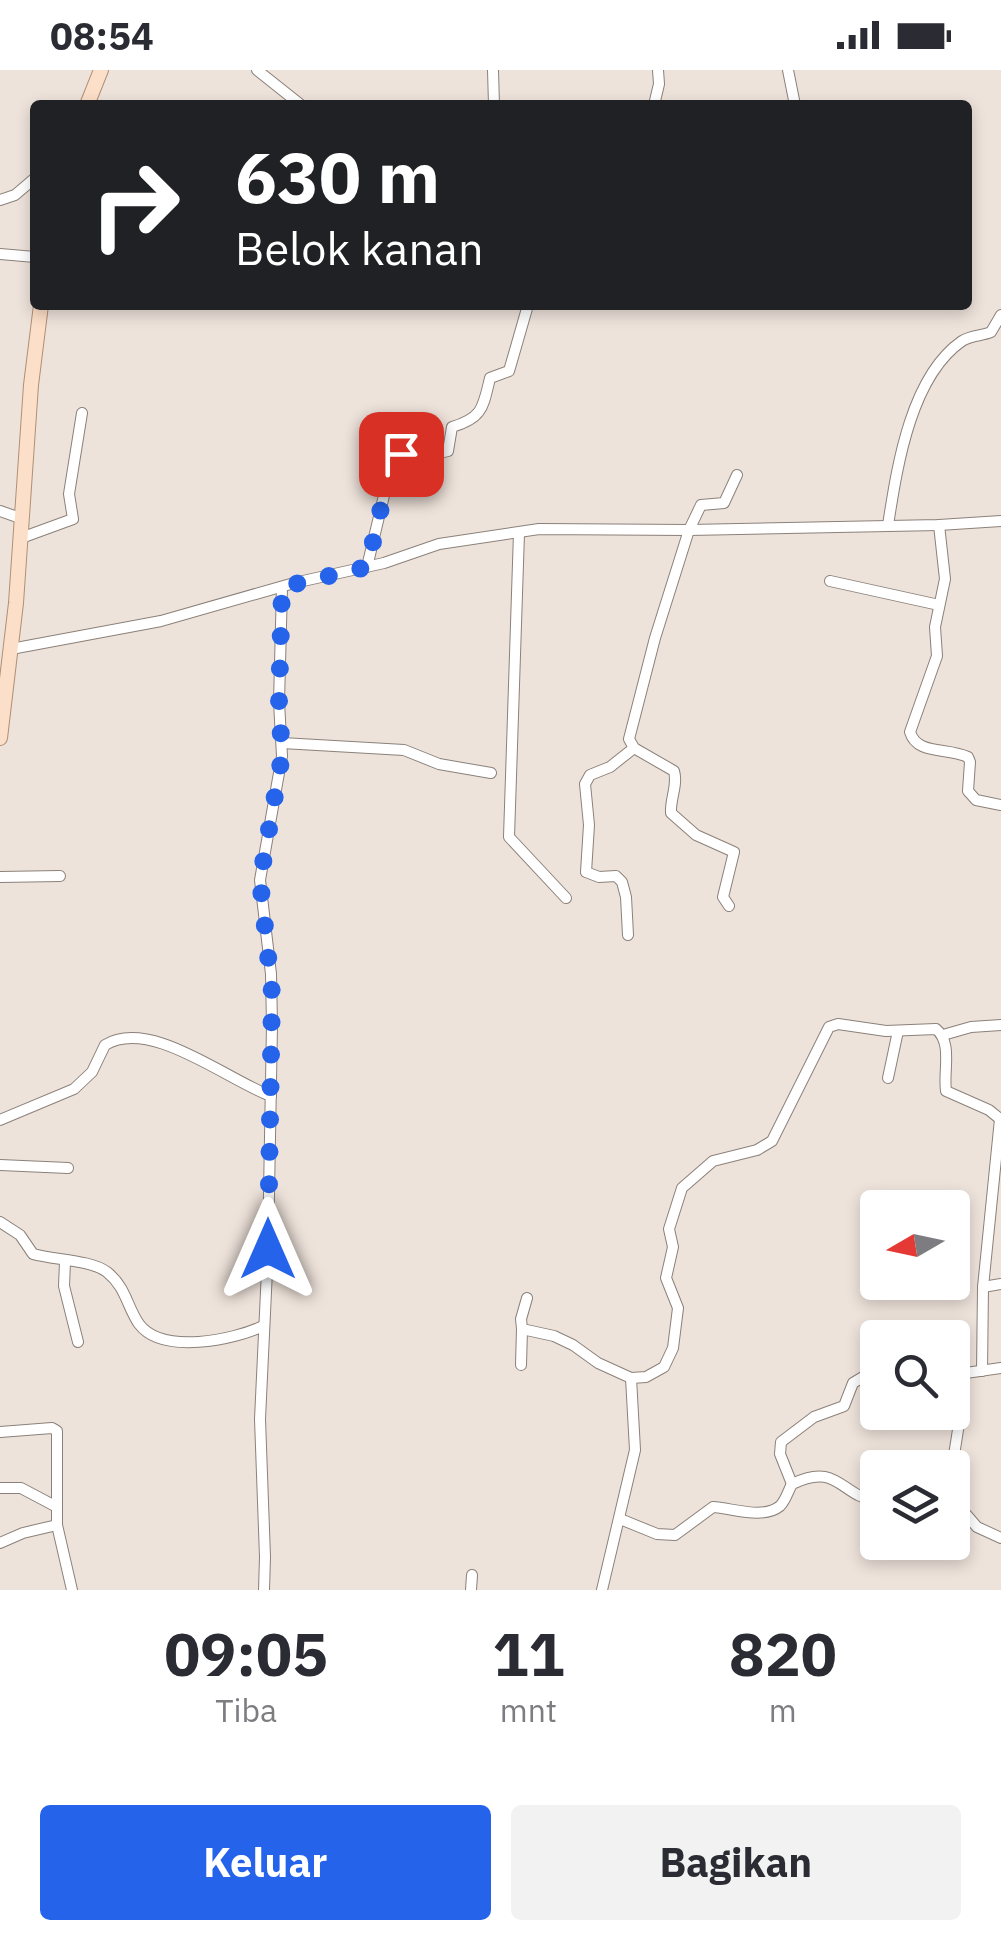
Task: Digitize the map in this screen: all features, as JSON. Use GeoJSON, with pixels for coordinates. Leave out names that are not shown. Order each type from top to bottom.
{"type":"FeatureCollection","features":[{"type":"Feature","properties":{"kind":"main road"},"geometry":{"type":"LineString","coordinates":[[89,100],[101,70]]}},
{"type":"Feature","properties":{"kind":"main road"},"geometry":{"type":"LineString","coordinates":[[0,738],[21,538],[30,386],[40,310]]}},
{"type":"Feature","properties":{"kind":"street"},"geometry":{"type":"LineString","coordinates":[[257,70],[295,100]]}},
{"type":"Feature","properties":{"kind":"street"},"geometry":{"type":"LineString","coordinates":[[493,70],[494,100]]}},
{"type":"Feature","properties":{"kind":"street"},"geometry":{"type":"LineString","coordinates":[[655,100],[658,70]]}},
{"type":"Feature","properties":{"kind":"street"},"geometry":{"type":"LineString","coordinates":[[788,70],[794,100]]}},
{"type":"Feature","properties":{"kind":"street"},"geometry":{"type":"LineString","coordinates":[[0,200],[30,182]]}},
{"type":"Feature","properties":{"kind":"street"},"geometry":{"type":"LineString","coordinates":[[0,254],[30,256]]}},
{"type":"Feature","properties":{"kind":"street"},"geometry":{"type":"LineString","coordinates":[[367,567],[392,462],[401,454],[417,458],[448,451],[452,427],[471,422],[486,403],[490,378],[509,370],[527,310]]}},
{"type":"Feature","properties":{"kind":"street"},"geometry":{"type":"LineString","coordinates":[[888,526],[901,452],[924,388],[957,346],[968,338],[989,333],[1001,314]]}},
{"type":"Feature","properties":{"kind":"street"},"geometry":{"type":"LineString","coordinates":[[21,538],[72,519],[69,494],[82,413]]}},
{"type":"Feature","properties":{"kind":"street"},"geometry":{"type":"LineString","coordinates":[[730,906],[724,897],[734,852],[696,835],[672,814],[674,771],[634,748],[628,739],[690,530],[701,505],[724,503],[737,476]]}},
{"type":"Feature","properties":{"kind":"street"},"geometry":{"type":"LineString","coordinates":[[0,511],[22,519]]}},
{"type":"Feature","properties":{"kind":"street"},"geometry":{"type":"LineString","coordinates":[[8,637],[161,621],[439,544],[519,532],[1001,521]]}},
{"type":"Feature","properties":{"kind":"street"},"geometry":{"type":"LineString","coordinates":[[940,525],[945,579],[935,627],[937,656],[913,722],[912,739],[920,747],[948,749],[968,757],[968,791],[976,800],[1001,806]]}},
{"type":"Feature","properties":{"kind":"street"},"geometry":{"type":"LineString","coordinates":[[519,532],[510,837],[566,898]]}},
{"type":"Feature","properties":{"kind":"street"},"geometry":{"type":"LineString","coordinates":[[830,581],[939,604]]}},
{"type":"Feature","properties":{"kind":"street"},"geometry":{"type":"LineString","coordinates":[[264,1590],[260,1420],[272,974],[260,868],[279,784],[282,587]]}},
{"type":"Feature","properties":{"kind":"street"},"geometry":{"type":"LineString","coordinates":[[282,743],[404,750],[439,764],[490,773]]}},
{"type":"Feature","properties":{"kind":"street"},"geometry":{"type":"LineString","coordinates":[[628,935],[622,882],[616,876],[599,878],[586,872],[586,784],[590,775],[610,767],[634,748]]}},
{"type":"Feature","properties":{"kind":"street"},"geometry":{"type":"LineString","coordinates":[[0,877],[60,876]]}},
{"type":"Feature","properties":{"kind":"street"},"geometry":{"type":"LineString","coordinates":[[522,1329],[574,1344],[598,1364],[631,1378],[646,1377],[670,1360],[678,1308],[666,1274],[673,1246],[670,1223],[682,1188],[712,1161],[757,1150],[772,1141],[829,1027],[838,1024],[898,1031],[930,1028],[943,1034],[1001,1025]]}},
{"type":"Feature","properties":{"kind":"street"},"geometry":{"type":"LineString","coordinates":[[888,1078],[898,1031]]}},
{"type":"Feature","properties":{"kind":"street"},"geometry":{"type":"LineString","coordinates":[[943,1034],[946,1091],[989,1110],[1000,1120],[982,1287],[982,1371]]}},
{"type":"Feature","properties":{"kind":"street"},"geometry":{"type":"LineString","coordinates":[[0,1120],[74,1089],[92,1072],[105,1046],[130,1036],[186,1054],[271,1096]]}},
{"type":"Feature","properties":{"kind":"street"},"geometry":{"type":"LineString","coordinates":[[0,1165],[68,1168]]}},
{"type":"Feature","properties":{"kind":"street"},"geometry":{"type":"LineString","coordinates":[[0,1222],[20,1235],[34,1254],[91,1264],[106,1271],[125,1292],[140,1326],[160,1338],[200,1342],[246,1334],[264,1326]]}},
{"type":"Feature","properties":{"kind":"street"},"geometry":{"type":"LineString","coordinates":[[65,1262],[64,1286],[78,1342]]}},
{"type":"Feature","properties":{"kind":"street"},"geometry":{"type":"LineString","coordinates":[[982,1287],[1001,1284]]}},
{"type":"Feature","properties":{"kind":"street"},"geometry":{"type":"LineString","coordinates":[[521,1365],[521,1319],[527,1298]]}},
{"type":"Feature","properties":{"kind":"street"},"geometry":{"type":"LineString","coordinates":[[970,1372],[1001,1368]]}},
{"type":"Feature","properties":{"kind":"street"},"geometry":{"type":"LineString","coordinates":[[602,1590],[635,1450],[631,1378]]}},
{"type":"Feature","properties":{"kind":"street"},"geometry":{"type":"LineString","coordinates":[[792,1484],[780,1454],[781,1442],[814,1417],[844,1406],[854,1384],[860,1380]]}},
{"type":"Feature","properties":{"kind":"street"},"geometry":{"type":"LineString","coordinates":[[0,1432],[56,1429],[55,1506],[72,1590]]}},
{"type":"Feature","properties":{"kind":"street"},"geometry":{"type":"LineString","coordinates":[[620,1519],[657,1534],[674,1535],[713,1507],[772,1510],[782,1503],[792,1484],[811,1477],[831,1477],[860,1497]]}},
{"type":"Feature","properties":{"kind":"street"},"geometry":{"type":"LineString","coordinates":[[0,1488],[20,1488],[55,1506]]}},
{"type":"Feature","properties":{"kind":"street"},"geometry":{"type":"LineString","coordinates":[[970,1518],[978,1527],[1001,1538]]}},
{"type":"Feature","properties":{"kind":"street"},"geometry":{"type":"LineString","coordinates":[[0,1542],[57,1525]]}},
{"type":"Feature","properties":{"kind":"street"},"geometry":{"type":"LineString","coordinates":[[471,1590],[472,1575]]}},
{"type":"Feature","properties":{"kind":"route"},"geometry":{"type":"LineString","coordinates":[[268,1249],[272,974],[260,868],[282,756],[282,587],[367,567],[392,462],[401,454]]}}]}
